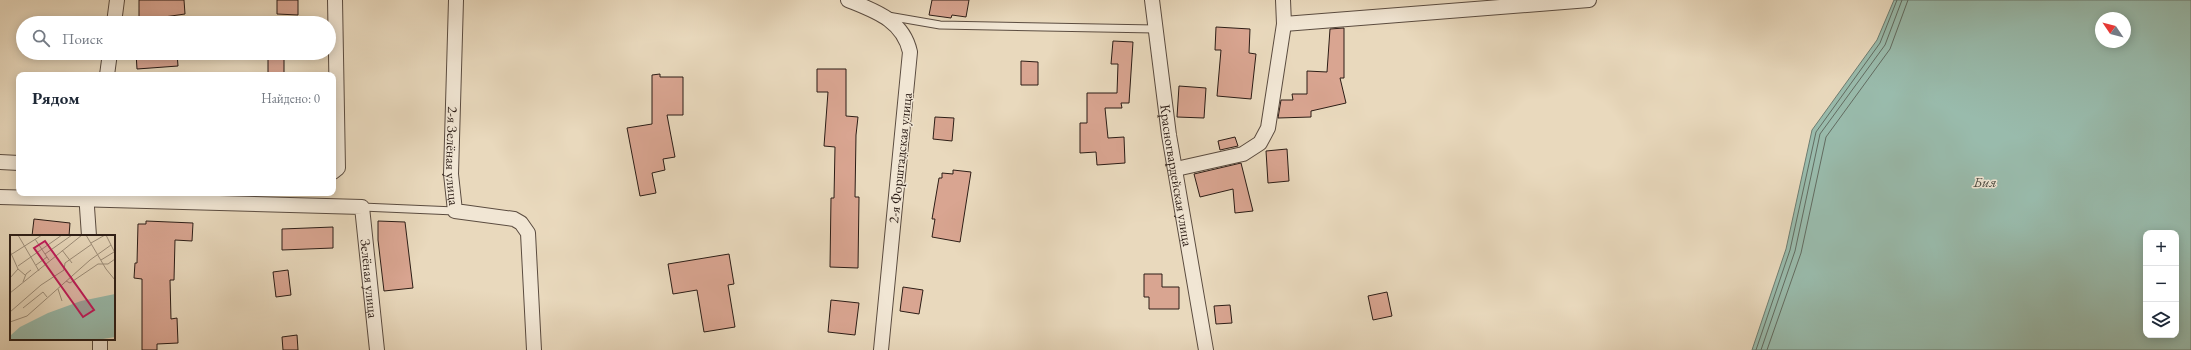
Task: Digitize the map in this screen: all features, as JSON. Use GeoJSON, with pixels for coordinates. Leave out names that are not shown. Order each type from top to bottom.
{"type":"FeatureCollection","features":[{"type":"Feature","properties":{"kind":"street"},"geometry":{"type":"LineString","coordinates":[[115,16],[117,0]]}},
{"type":"Feature","properties":{"kind":"street"},"geometry":{"type":"LineString","coordinates":[[335,0],[335,16]]}},
{"type":"Feature","properties":{"kind":"street","name":"2-я Зелёная улица"},"geometry":{"type":"LineString","coordinates":[[456,0],[451,174],[456,211],[514,220],[525,227],[528,233],[534,350]]}},
{"type":"Feature","properties":{"kind":"street","name":"2-я Форштадская улица"},"geometry":{"type":"LineString","coordinates":[[848,0],[884,15],[902,32],[908,43],[910,66],[881,350]]}},
{"type":"Feature","properties":{"kind":"street","name":"Красногвардейская улица"},"geometry":{"type":"LineString","coordinates":[[1152,0],[1170,135],[1206,350]]}},
{"type":"Feature","properties":{"kind":"street"},"geometry":{"type":"LineString","coordinates":[[1176,169],[1243,154],[1260,143],[1268,128],[1271,117],[1284,24],[1283,0]]}},
{"type":"Feature","properties":{"kind":"street"},"geometry":{"type":"LineString","coordinates":[[1284,24],[1589,0]]}},
{"type":"Feature","properties":{"kind":"street"},"geometry":{"type":"LineString","coordinates":[[336,54],[338,168],[336,170]]}},
{"type":"Feature","properties":{"kind":"street"},"geometry":{"type":"LineString","coordinates":[[107,72],[109,60]]}},
{"type":"Feature","properties":{"kind":"street"},"geometry":{"type":"LineString","coordinates":[[0,162],[16,163]]}},
{"type":"Feature","properties":{"kind":"street"},"geometry":{"type":"LineString","coordinates":[[86,196],[89,235]]}},
{"type":"Feature","properties":{"kind":"street"},"geometry":{"type":"LineString","coordinates":[[0,197],[86,196],[293,199],[362,207]]}},
{"type":"Feature","properties":{"kind":"street","name":"Зелёная улица"},"geometry":{"type":"LineString","coordinates":[[362,207],[377,350]]}},
{"type":"Feature","properties":{"kind":"lane"},"geometry":{"type":"LineString","coordinates":[[884,15],[940,25],[1155,29]]}},
{"type":"Feature","properties":{"kind":"lane"},"geometry":{"type":"LineString","coordinates":[[362,207],[456,211]]}},
{"type":"Feature","properties":{"kind":"water","name":"Бия"},"geometry":{"type":"Polygon","coordinates":[[[1894,0],[2191,0],[2191,350],[1752,350],[1786,249],[1812,130],[1877,40],[1894,0]]]}},
{"type":"Feature","properties":{"kind":"building"},"geometry":{"type":"Polygon","coordinates":[[[139,0],[184,0],[185,14],[171,16],[139,16],[139,0]]]}},
{"type":"Feature","properties":{"kind":"building"},"geometry":{"type":"Polygon","coordinates":[[[277,0],[298,0],[298,15],[277,14],[277,0]]]}},
{"type":"Feature","properties":{"kind":"building"},"geometry":{"type":"Polygon","coordinates":[[[932,0],[969,0],[966,17],[952,15],[951,18],[929,15],[932,0]]]}},
{"type":"Feature","properties":{"kind":"building"},"geometry":{"type":"Polygon","coordinates":[[[1216,27],[1250,29],[1249,53],[1256,54],[1251,99],[1217,96],[1221,50],[1215,50],[1216,27]]]}},
{"type":"Feature","properties":{"kind":"building"},"geometry":{"type":"Polygon","coordinates":[[[1344,28],[1344,78],[1340,78],[1346,103],[1311,111],[1311,117],[1278,118],[1281,100],[1293,100],[1292,94],[1307,94],[1307,71],[1327,72],[1330,29],[1344,28]]]}},
{"type":"Feature","properties":{"kind":"building"},"geometry":{"type":"Polygon","coordinates":[[[1113,41],[1133,42],[1129,103],[1121,103],[1122,108],[1105,108],[1108,138],[1124,137],[1125,163],[1097,165],[1096,152],[1080,153],[1080,123],[1087,123],[1087,93],[1117,93],[1118,64],[1111,64],[1113,41]]]}},
{"type":"Feature","properties":{"kind":"building"},"geometry":{"type":"Polygon","coordinates":[[[136,60],[178,60],[178,66],[137,69],[136,60]]]}},
{"type":"Feature","properties":{"kind":"building"},"geometry":{"type":"Polygon","coordinates":[[[268,60],[284,60],[284,72],[268,72],[268,60]]]}},
{"type":"Feature","properties":{"kind":"building"},"geometry":{"type":"Polygon","coordinates":[[[1021,61],[1038,62],[1038,85],[1021,85],[1021,61]]]}},
{"type":"Feature","properties":{"kind":"building"},"geometry":{"type":"Polygon","coordinates":[[[817,69],[846,69],[846,116],[858,117],[856,135],[855,197],[859,197],[858,268],[830,267],[831,198],[834,198],[835,147],[824,146],[828,92],[817,92],[817,69]]]}},
{"type":"Feature","properties":{"kind":"building"},"geometry":{"type":"Polygon","coordinates":[[[660,74],[660,77],[683,77],[683,115],[667,115],[675,157],[663,159],[665,170],[652,173],[656,193],[640,196],[627,128],[652,124],[652,75],[660,74]]]}},
{"type":"Feature","properties":{"kind":"building"},"geometry":{"type":"Polygon","coordinates":[[[1179,86],[1206,88],[1204,118],[1177,117],[1179,86]]]}},
{"type":"Feature","properties":{"kind":"building"},"geometry":{"type":"Polygon","coordinates":[[[935,117],[954,118],[952,141],[933,139],[935,117]]]}},
{"type":"Feature","properties":{"kind":"building"},"geometry":{"type":"Polygon","coordinates":[[[1235,137],[1238,146],[1220,150],[1218,141],[1235,137]]]}},
{"type":"Feature","properties":{"kind":"building"},"geometry":{"type":"Polygon","coordinates":[[[1287,149],[1289,181],[1268,183],[1266,151],[1287,149]]]}},
{"type":"Feature","properties":{"kind":"building"},"geometry":{"type":"Polygon","coordinates":[[[1241,163],[1253,211],[1235,213],[1233,189],[1200,197],[1194,174],[1241,163]]]}},
{"type":"Feature","properties":{"kind":"building"},"geometry":{"type":"Polygon","coordinates":[[[953,170],[971,172],[960,242],[932,237],[935,219],[932,219],[939,178],[942,178],[942,173],[953,174],[953,170]]]}},
{"type":"Feature","properties":{"kind":"building"},"geometry":{"type":"Polygon","coordinates":[[[34,219],[70,223],[69,235],[32,235],[34,219]]]}},
{"type":"Feature","properties":{"kind":"building"},"geometry":{"type":"Polygon","coordinates":[[[146,221],[193,223],[192,241],[175,240],[174,280],[170,280],[171,319],[177,318],[178,343],[157,344],[157,350],[142,350],[142,279],[134,278],[135,263],[137,263],[138,224],[146,224],[146,221]]]}},
{"type":"Feature","properties":{"kind":"building"},"geometry":{"type":"Polygon","coordinates":[[[378,221],[405,222],[413,288],[384,291],[378,240],[378,221]]]}},
{"type":"Feature","properties":{"kind":"building"},"geometry":{"type":"Polygon","coordinates":[[[333,227],[333,248],[282,250],[282,229],[333,227]]]}},
{"type":"Feature","properties":{"kind":"building"},"geometry":{"type":"Polygon","coordinates":[[[729,254],[734,284],[728,285],[735,327],[704,332],[697,290],[673,294],[668,264],[729,254]]]}},
{"type":"Feature","properties":{"kind":"building"},"geometry":{"type":"Polygon","coordinates":[[[288,270],[291,295],[276,297],[273,272],[288,270]]]}},
{"type":"Feature","properties":{"kind":"building"},"geometry":{"type":"Polygon","coordinates":[[[1144,274],[1162,274],[1162,287],[1179,287],[1179,309],[1149,309],[1149,297],[1144,297],[1144,274]]]}},
{"type":"Feature","properties":{"kind":"building"},"geometry":{"type":"Polygon","coordinates":[[[903,287],[923,290],[919,314],[900,311],[903,287]]]}},
{"type":"Feature","properties":{"kind":"building"},"geometry":{"type":"Polygon","coordinates":[[[1387,292],[1392,316],[1373,320],[1368,296],[1387,292]]]}},
{"type":"Feature","properties":{"kind":"building"},"geometry":{"type":"Polygon","coordinates":[[[831,300],[859,303],[855,335],[828,332],[831,300]]]}},
{"type":"Feature","properties":{"kind":"building"},"geometry":{"type":"Polygon","coordinates":[[[1230,305],[1232,323],[1216,324],[1214,306],[1230,305]]]}},
{"type":"Feature","properties":{"kind":"building"},"geometry":{"type":"Polygon","coordinates":[[[297,335],[298,350],[283,350],[282,337],[297,335]]]}}]}
